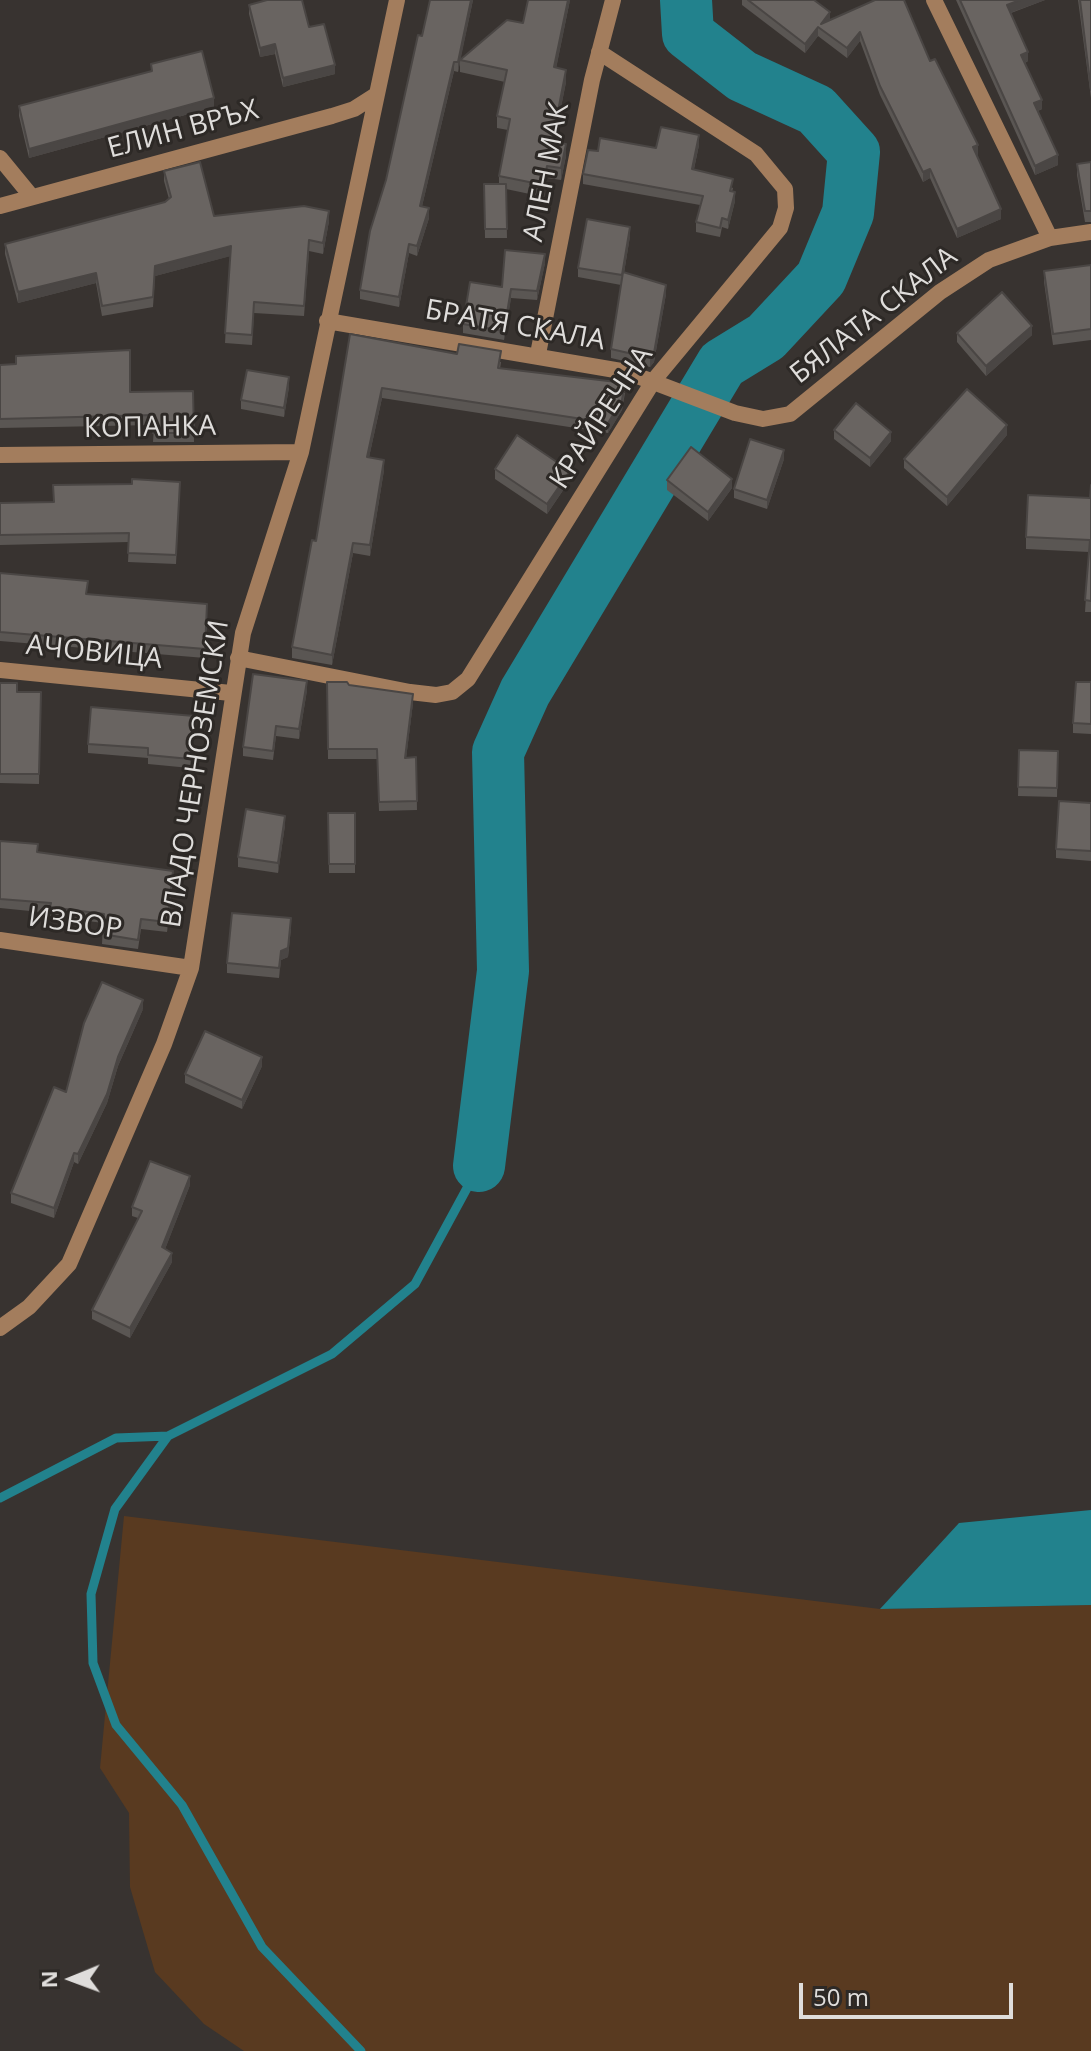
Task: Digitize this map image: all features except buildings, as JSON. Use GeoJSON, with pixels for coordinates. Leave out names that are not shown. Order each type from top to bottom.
{"type":"FeatureCollection","features":[{"type":"Feature","properties":{"kind":"street","name":"ВЛАДО ЧЕРНОЗЕМСКИ"},"geometry":{"type":"LineString","coordinates":[[0,1328],[29,1307],[69,1264],[164,1044],[191,968],[238,658],[301,452],[397,0]]}},
{"type":"Feature","properties":{"kind":"street","name":"АЛЕН МАК"},"geometry":{"type":"LineString","coordinates":[[538,354],[599,52],[613,0]]}},
{"type":"Feature","properties":{"kind":"street"},"geometry":{"type":"LineString","coordinates":[[934,0],[1050,238]]}},
{"type":"Feature","properties":{"kind":"street","name":"КРАЙРЕЧНА"},"geometry":{"type":"LineString","coordinates":[[238,658],[410,692],[436,695],[452,692],[468,679],[660,382],[780,228],[786,208],[785,189],[756,154],[599,52]]}},
{"type":"Feature","properties":{"kind":"street","name":"ЕЛИН ВРЪХ"},"geometry":{"type":"LineString","coordinates":[[0,206],[332,116],[354,109],[376,95]]}},
{"type":"Feature","properties":{"kind":"street"},"geometry":{"type":"LineString","coordinates":[[0,158],[32,197]]}},
{"type":"Feature","properties":{"kind":"street","name":"БЯЛАТА СКАЛА"},"geometry":{"type":"LineString","coordinates":[[735,413],[763,419],[790,414],[940,292],[989,260],[1050,238],[1091,232]]}},
{"type":"Feature","properties":{"kind":"street","name":"БРАТЯ СКАЛА"},"geometry":{"type":"LineString","coordinates":[[327,321],[538,354],[660,382],[735,413]]}},
{"type":"Feature","properties":{"kind":"street","name":"КОПАНКА"},"geometry":{"type":"LineString","coordinates":[[0,455],[301,452]]}},
{"type":"Feature","properties":{"kind":"street","name":"АЧОВИЦА"},"geometry":{"type":"LineString","coordinates":[[0,670],[231,693]]}},
{"type":"Feature","properties":{"kind":"street","name":"ИЗВОР"},"geometry":{"type":"LineString","coordinates":[[0,940],[191,968]]}},
{"type":"Feature","properties":{"kind":"shaded area"},"geometry":{"type":"Polygon","coordinates":[[[124,1516],[880,1609],[1091,1605],[1091,2051],[244,2051],[204,2024],[155,1972],[130,1887],[129,1813],[100,1768],[124,1516]]]}},
{"type":"Feature","properties":{"kind":"water"},"geometry":{"type":"Polygon","coordinates":[[[1091,1510],[1091,1605],[880,1609],[959,1523],[1091,1510]]]}},
{"type":"Feature","properties":{"kind":"waterway"},"geometry":{"type":"LineString","coordinates":[[479,1166],[503,971],[498,752],[525,692],[722,364],[766,337],[821,278],[848,213],[854,152],[816,110],[742,76],[688,34],[686,0]]}},
{"type":"Feature","properties":{"kind":"waterway"},"geometry":{"type":"LineString","coordinates":[[361,2051],[262,1947],[182,1805],[116,1725],[93,1663],[91,1594],[115,1509],[168,1436],[332,1354],[415,1284],[479,1166]]}},
{"type":"Feature","properties":{"kind":"waterway"},"geometry":{"type":"LineString","coordinates":[[0,1498],[116,1438],[168,1436]]}}]}
